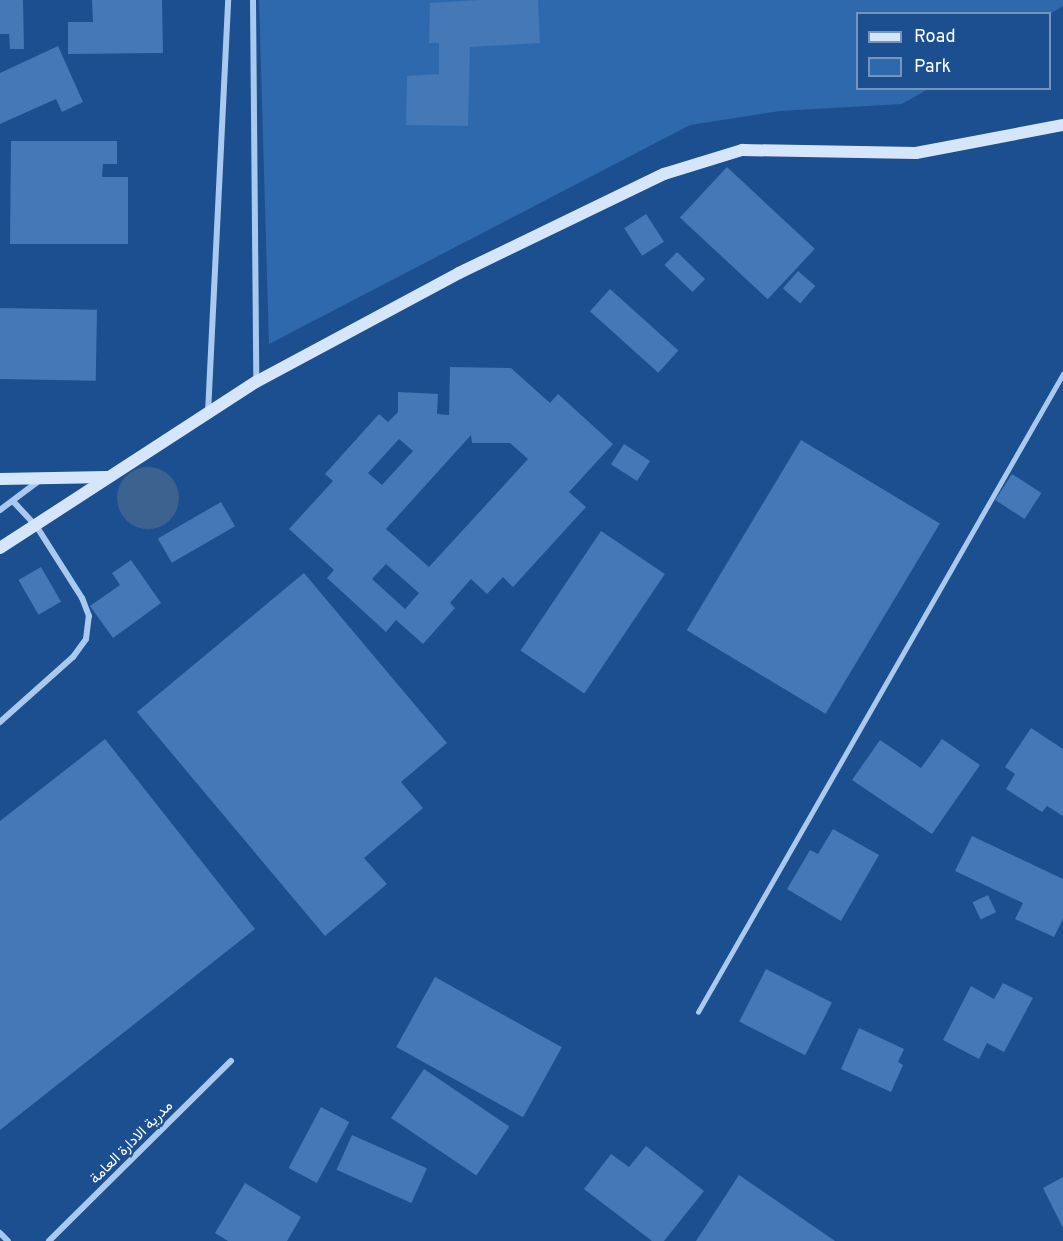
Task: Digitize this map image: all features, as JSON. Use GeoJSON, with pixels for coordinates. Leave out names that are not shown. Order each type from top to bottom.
{"type":"FeatureCollection","features":[{"type":"Feature","properties":{"kind":"street"},"geometry":{"type":"LineString","coordinates":[[208,416],[228,0]]}},
{"type":"Feature","properties":{"kind":"street"},"geometry":{"type":"LineString","coordinates":[[253,0],[256,381]]}},
{"type":"Feature","properties":{"kind":"street"},"geometry":{"type":"LineString","coordinates":[[0,548],[38,527],[107,477],[208,416],[256,381],[459,273],[663,174],[742,150],[916,153],[1063,125]]}},
{"type":"Feature","properties":{"kind":"street"},"geometry":{"type":"LineString","coordinates":[[0,479],[107,477]]}},
{"type":"Feature","properties":{"kind":"street"},"geometry":{"type":"LineString","coordinates":[[0,510],[42,479]]}},
{"type":"Feature","properties":{"kind":"street"},"geometry":{"type":"LineString","coordinates":[[0,722],[73,657],[86,639],[89,616],[82,598],[38,527],[13,501]]}},
{"type":"Feature","properties":{"kind":"street","name":"مدرية الادارة العامة"},"geometry":{"type":"LineString","coordinates":[[49,1241],[231,1061]]}},
{"type":"Feature","properties":{"kind":"street"},"geometry":{"type":"LineString","coordinates":[[0,1233],[8,1241]]}},
{"type":"Feature","properties":{"kind":"lane"},"geometry":{"type":"LineString","coordinates":[[698,1012],[1063,374]]}},
{"type":"Feature","properties":{"kind":"green space"},"geometry":{"type":"Polygon","coordinates":[[[259,0],[1063,0],[1063,6],[1051,13],[856,12],[856,90],[926,90],[902,104],[780,111],[690,125],[269,344],[259,0]]]}},
{"type":"Feature","properties":{"kind":"shaded area"},"geometry":{"type":"Polygon","coordinates":[[[148,467],[165,472],[170,476],[174,481],[179,498],[174,515],[170,520],[165,524],[148,529],[131,524],[126,520],[122,515],[117,498],[122,481],[126,476],[131,472],[148,467]]]}},
{"type":"Feature","properties":{"kind":"building"},"geometry":{"type":"Polygon","coordinates":[[[0,0],[23,0],[24,49],[10,49],[9,34],[0,34],[0,0]]]}},
{"type":"Feature","properties":{"kind":"building"},"geometry":{"type":"Polygon","coordinates":[[[92,0],[162,0],[163,53],[68,54],[68,22],[93,22],[92,0]]]}},
{"type":"Feature","properties":{"kind":"building"},"geometry":{"type":"Polygon","coordinates":[[[538,0],[540,43],[470,47],[468,126],[406,125],[407,76],[439,74],[439,43],[429,43],[430,3],[538,0]]]}},
{"type":"Feature","properties":{"kind":"building"},"geometry":{"type":"Polygon","coordinates":[[[58,46],[83,102],[62,112],[56,99],[0,124],[0,73],[58,46]]]}},
{"type":"Feature","properties":{"kind":"building"},"geometry":{"type":"Polygon","coordinates":[[[11,141],[117,141],[117,164],[103,164],[102,177],[128,177],[128,244],[10,244],[11,141]]]}},
{"type":"Feature","properties":{"kind":"building"},"geometry":{"type":"Polygon","coordinates":[[[727,167],[815,249],[768,299],[680,217],[727,167]]]}},
{"type":"Feature","properties":{"kind":"building"},"geometry":{"type":"Polygon","coordinates":[[[646,214],[664,242],[642,256],[624,228],[646,214]]]}},
{"type":"Feature","properties":{"kind":"building"},"geometry":{"type":"Polygon","coordinates":[[[677,252],[705,279],[693,292],[664,265],[677,252]]]}},
{"type":"Feature","properties":{"kind":"building"},"geometry":{"type":"Polygon","coordinates":[[[798,271],[815,286],[800,303],[783,288],[798,271]]]}},
{"type":"Feature","properties":{"kind":"building"},"geometry":{"type":"Polygon","coordinates":[[[610,289],[678,351],[658,373],[590,311],[610,289]]]}},
{"type":"Feature","properties":{"kind":"building"},"geometry":{"type":"Polygon","coordinates":[[[0,308],[97,310],[96,381],[0,379],[0,308]]]}},
{"type":"Feature","properties":{"kind":"building"},"geometry":{"type":"Polygon","coordinates":[[[450,367],[511,368],[550,403],[558,394],[613,444],[569,492],[586,507],[513,587],[503,577],[487,594],[471,579],[450,603],[455,608],[423,644],[396,620],[386,632],[327,578],[334,570],[289,529],[333,481],[325,474],[379,414],[388,422],[398,412],[398,392],[438,394],[437,414],[449,415],[450,367]],[[471,435],[386,529],[429,567],[528,459],[510,443],[472,443],[471,435]],[[399,439],[368,473],[382,485],[413,451],[399,439]],[[386,564],[372,579],[405,609],[419,593],[386,564]]]}},
{"type":"Feature","properties":{"kind":"building"},"geometry":{"type":"Polygon","coordinates":[[[801,440],[940,523],[826,714],[687,630],[801,440]]]}},
{"type":"Feature","properties":{"kind":"building"},"geometry":{"type":"Polygon","coordinates":[[[624,444],[650,461],[637,481],[611,464],[624,444]]]}},
{"type":"Feature","properties":{"kind":"building"},"geometry":{"type":"Polygon","coordinates":[[[1012,474],[1041,493],[1024,519],[995,500],[1012,474]]]}},
{"type":"Feature","properties":{"kind":"building"},"geometry":{"type":"Polygon","coordinates":[[[221,502],[235,526],[172,563],[158,538],[221,502]]]}},
{"type":"Feature","properties":{"kind":"building"},"geometry":{"type":"Polygon","coordinates":[[[601,531],[665,574],[584,693],[520,650],[601,531]]]}},
{"type":"Feature","properties":{"kind":"building"},"geometry":{"type":"Polygon","coordinates":[[[131,560],[161,603],[113,638],[90,606],[120,585],[112,573],[131,560]]]}},
{"type":"Feature","properties":{"kind":"building"},"geometry":{"type":"Polygon","coordinates":[[[41,567],[61,602],[38,615],[18,580],[41,567]]]}},
{"type":"Feature","properties":{"kind":"building"},"geometry":{"type":"Polygon","coordinates":[[[304,573],[447,743],[401,782],[423,808],[364,858],[387,884],[325,936],[137,712],[304,573]]]}},
{"type":"Feature","properties":{"kind":"building"},"geometry":{"type":"Polygon","coordinates":[[[1031,728],[1063,749],[1063,816],[1047,806],[1042,812],[1006,789],[1015,774],[1005,767],[1031,728]]]}},
{"type":"Feature","properties":{"kind":"building"},"geometry":{"type":"Polygon","coordinates":[[[105,739],[255,929],[0,1130],[0,821],[105,739]]]}},
{"type":"Feature","properties":{"kind":"building"},"geometry":{"type":"Polygon","coordinates":[[[942,739],[980,765],[932,834],[852,780],[880,740],[921,768],[942,739]]]}},
{"type":"Feature","properties":{"kind":"building"},"geometry":{"type":"Polygon","coordinates":[[[833,829],[879,855],[841,921],[787,889],[810,850],[818,854],[833,829]]]}},
{"type":"Feature","properties":{"kind":"building"},"geometry":{"type":"Polygon","coordinates":[[[972,836],[1063,879],[1063,919],[1054,937],[1015,919],[1023,903],[955,871],[972,836]]]}},
{"type":"Feature","properties":{"kind":"building"},"geometry":{"type":"Polygon","coordinates":[[[988,895],[996,912],[981,919],[973,902],[988,895]]]}},
{"type":"Feature","properties":{"kind":"building"},"geometry":{"type":"Polygon","coordinates":[[[766,969],[832,1003],[805,1055],[739,1022],[766,969]]]}},
{"type":"Feature","properties":{"kind":"building"},"geometry":{"type":"Polygon","coordinates":[[[435,977],[562,1047],[523,1117],[396,1047],[435,977]]]}},
{"type":"Feature","properties":{"kind":"building"},"geometry":{"type":"Polygon","coordinates":[[[1003,983],[1033,998],[1004,1052],[987,1043],[979,1059],[943,1040],[971,986],[994,999],[1003,983]]]}},
{"type":"Feature","properties":{"kind":"building"},"geometry":{"type":"Polygon","coordinates":[[[859,1028],[904,1049],[898,1062],[903,1065],[891,1092],[841,1069],[859,1028]]]}},
{"type":"Feature","properties":{"kind":"building"},"geometry":{"type":"Polygon","coordinates":[[[424,1069],[509,1127],[476,1176],[391,1118],[424,1069]]]}},
{"type":"Feature","properties":{"kind":"building"},"geometry":{"type":"Polygon","coordinates":[[[321,1107],[349,1122],[317,1183],[289,1168],[321,1107]]]}},
{"type":"Feature","properties":{"kind":"building"},"geometry":{"type":"Polygon","coordinates":[[[352,1135],[427,1168],[411,1203],[337,1170],[352,1135]]]}},
{"type":"Feature","properties":{"kind":"building"},"geometry":{"type":"Polygon","coordinates":[[[646,1146],[704,1191],[664,1241],[652,1241],[584,1189],[611,1154],[629,1167],[646,1146]]]}},
{"type":"Feature","properties":{"kind":"building"},"geometry":{"type":"Polygon","coordinates":[[[739,1175],[835,1241],[696,1241],[739,1175]]]}},
{"type":"Feature","properties":{"kind":"building"},"geometry":{"type":"Polygon","coordinates":[[[1063,1177],[1063,1228],[1043,1188],[1063,1177]]]}},
{"type":"Feature","properties":{"kind":"building"},"geometry":{"type":"Polygon","coordinates":[[[245,1183],[301,1217],[287,1241],[228,1241],[215,1233],[245,1183]]]}}]}
